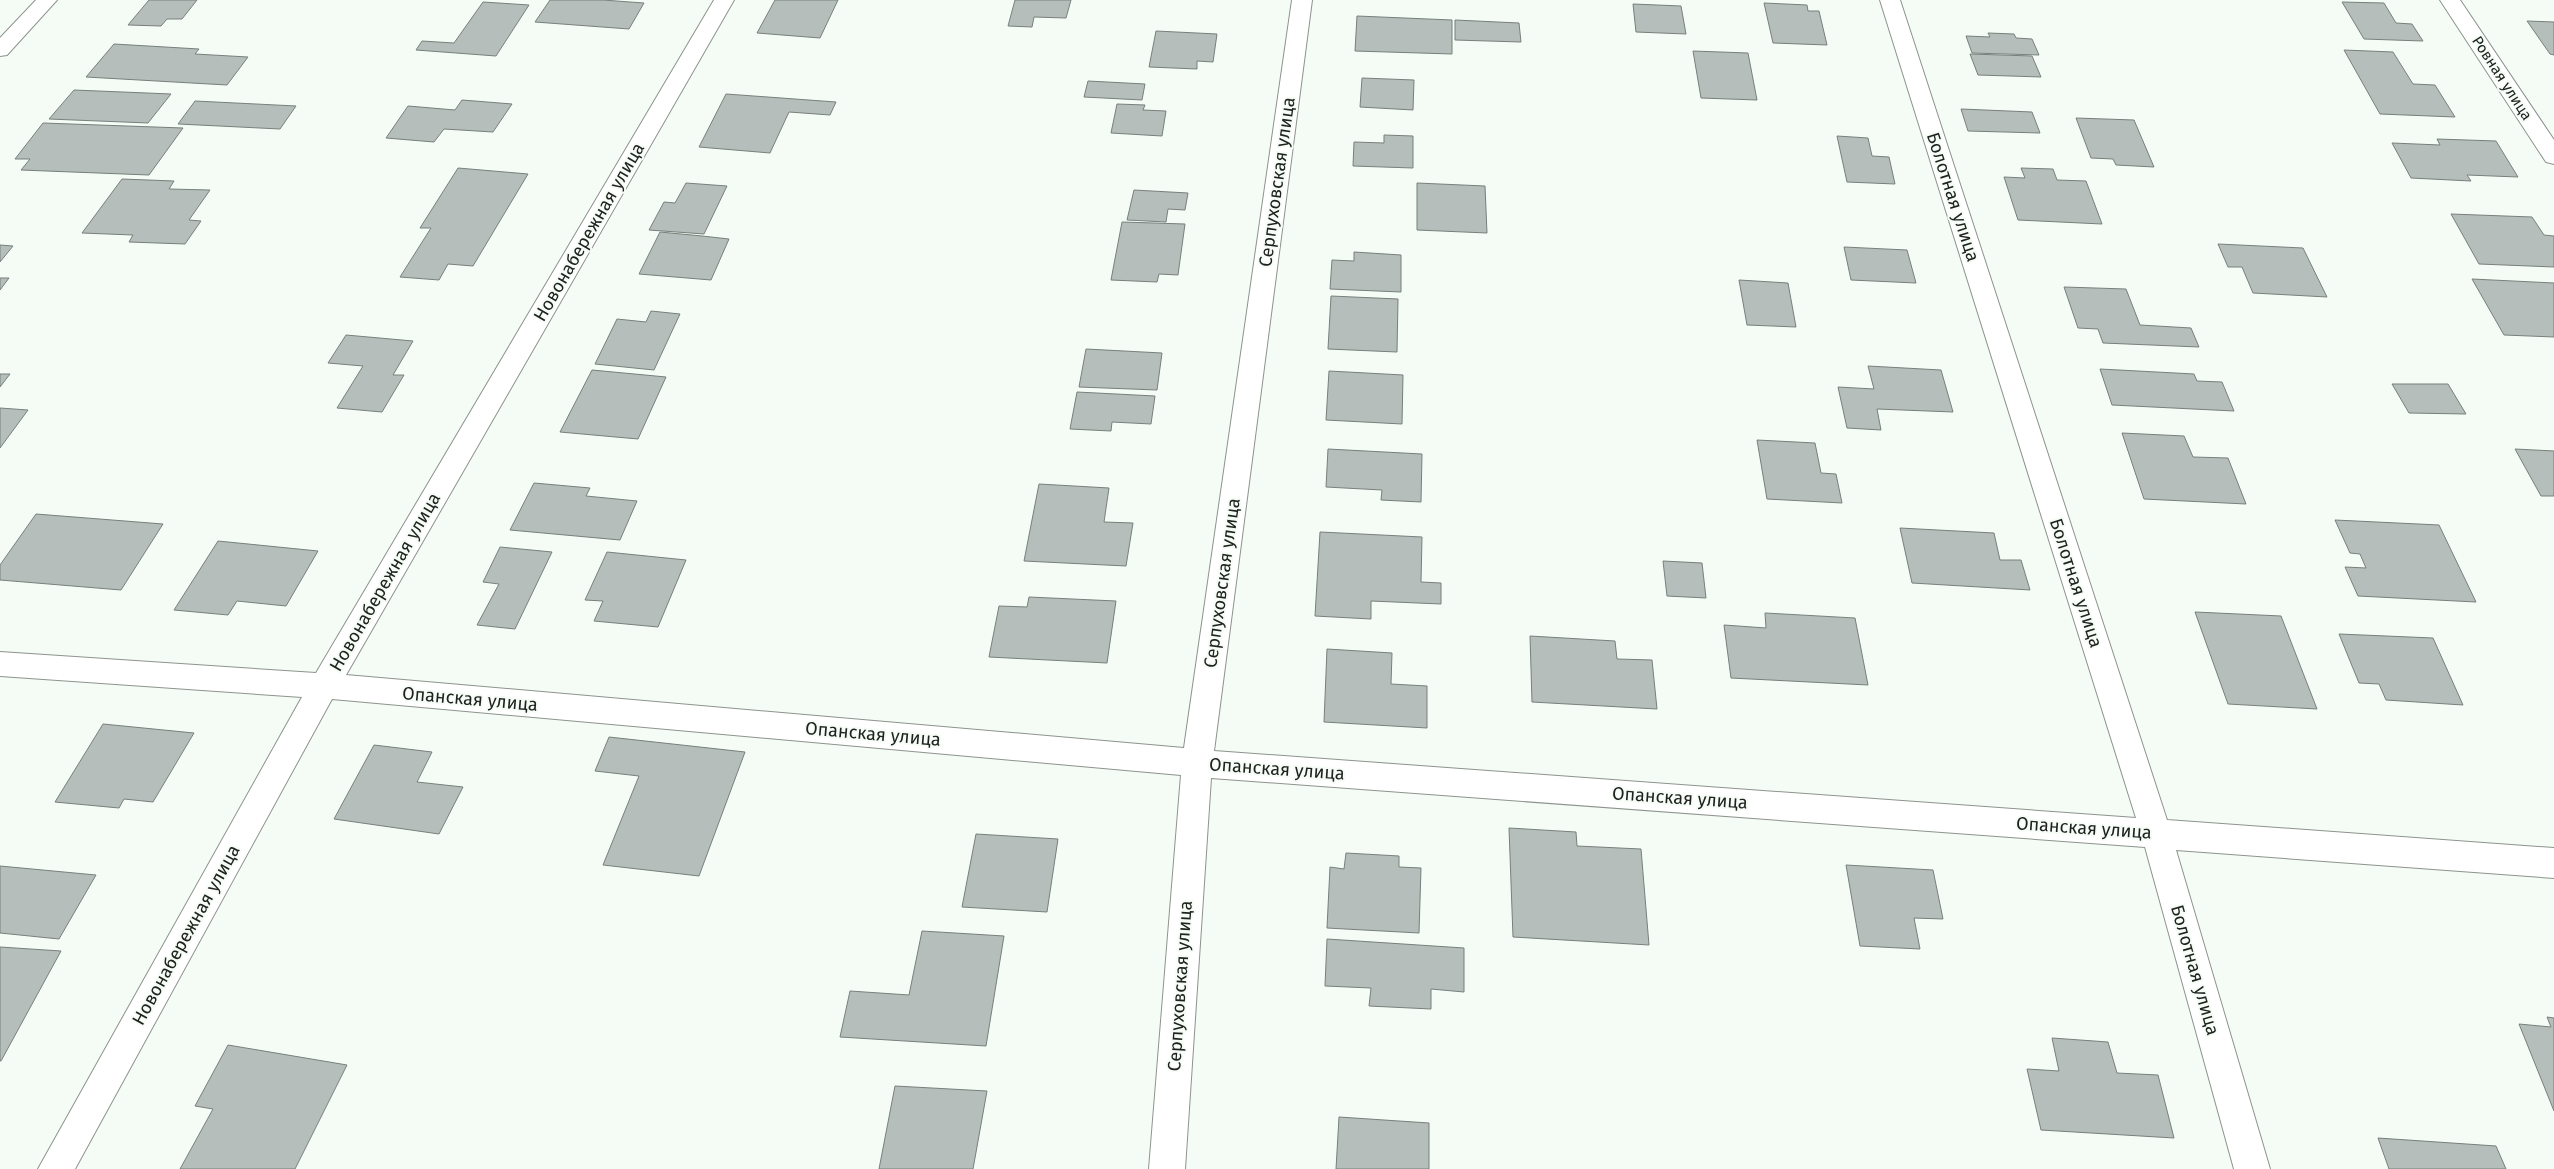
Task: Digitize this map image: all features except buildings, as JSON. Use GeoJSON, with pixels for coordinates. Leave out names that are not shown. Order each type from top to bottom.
{"type":"FeatureCollection","features":[{"type":"Feature","properties":{"kind":"street"},"geometry":{"type":"LineString","coordinates":[[0,50],[47,0]]}},
{"type":"Feature","properties":{"kind":"street","name":"Новонабережная улица"},"geometry":{"type":"LineString","coordinates":[[56,1169],[324,686],[724,0]]}},
{"type":"Feature","properties":{"kind":"street","name":"Серпуховская улица"},"geometry":{"type":"LineString","coordinates":[[1167,1169],[1197,763],[1302,0]]}},
{"type":"Feature","properties":{"kind":"street","name":"Болотная улица"},"geometry":{"type":"LineString","coordinates":[[1890,0],[2156,833],[2252,1169]]}},
{"type":"Feature","properties":{"kind":"street","name":"Ровная улица"},"geometry":{"type":"LineString","coordinates":[[2450,0],[2554,157]]}},
{"type":"Feature","properties":{"kind":"street","name":"Опанская улица"},"geometry":{"type":"LineString","coordinates":[[0,664],[324,686],[1197,763],[2554,862]]}}]}
